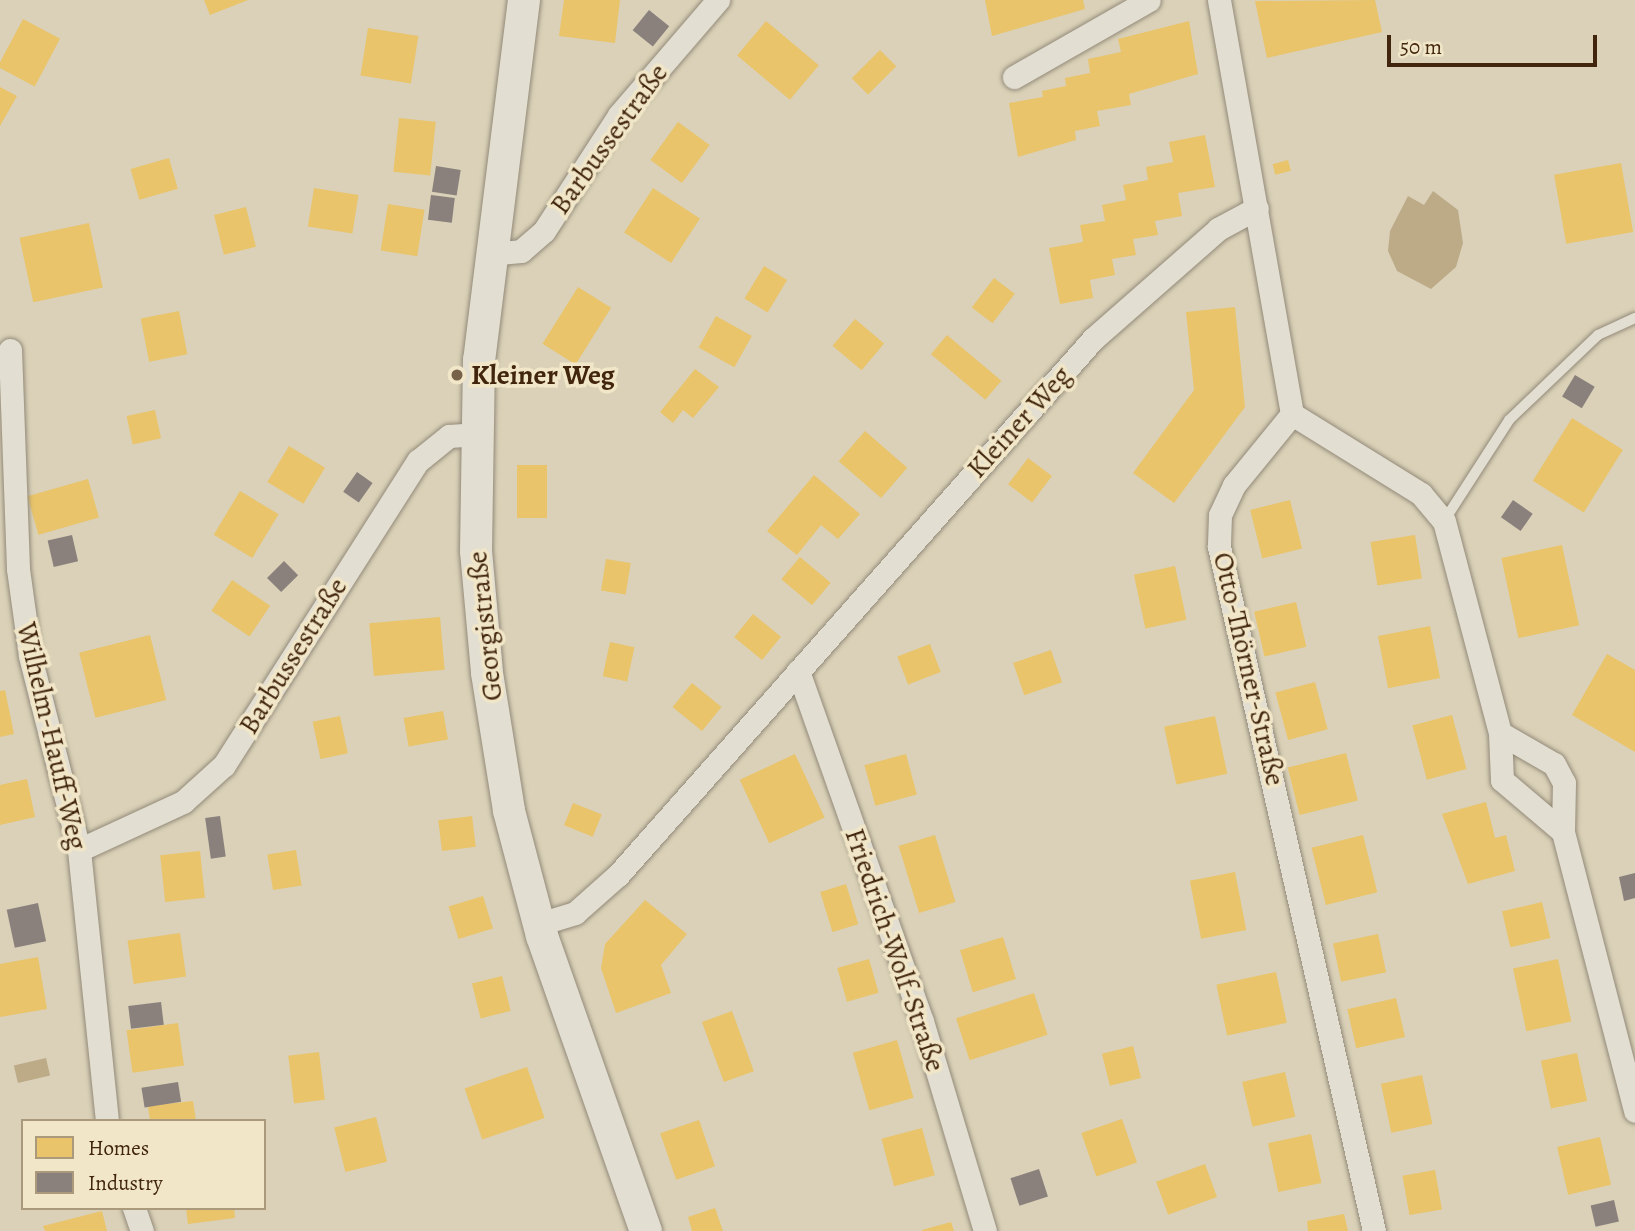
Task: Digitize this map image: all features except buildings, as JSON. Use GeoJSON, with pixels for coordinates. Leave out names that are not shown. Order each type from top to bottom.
{"type":"FeatureCollection","features":[{"type":"Feature","properties":{"kind":"street","name":"Georgistraße"},"geometry":{"type":"LineString","coordinates":[[524,0],[488,254],[475,434],[476,551],[487,673],[509,811],[539,924],[646,1231]]}},
{"type":"Feature","properties":{"kind":"street","name":"Barbussestraße"},"geometry":{"type":"LineString","coordinates":[[488,254],[522,251],[544,231],[619,115],[718,0]]}},
{"type":"Feature","properties":{"kind":"street"},"geometry":{"type":"LineString","coordinates":[[1014,77],[1149,0]]}},
{"type":"Feature","properties":{"kind":"street"},"geometry":{"type":"LineString","coordinates":[[1219,0],[1292,414],[1421,494],[1444,521],[1500,733],[1502,780],[1563,832]]}},
{"type":"Feature","properties":{"kind":"street","name":"Kleiner Weg"},"geometry":{"type":"LineString","coordinates":[[539,924],[575,913],[618,875],[1093,339],[1218,229],[1257,208]]}},
{"type":"Feature","properties":{"kind":"street","name":"Wilhelm-Hauff-Weg"},"geometry":{"type":"LineString","coordinates":[[10,350],[10,463],[25,619],[79,850],[107,1119]]}},
{"type":"Feature","properties":{"kind":"street","name":"Otto-Thörner-Straße"},"geometry":{"type":"LineString","coordinates":[[1292,414],[1234,485],[1220,515],[1219,547],[1374,1231]]}},
{"type":"Feature","properties":{"kind":"street","name":"Barbussestraße"},"geometry":{"type":"LineString","coordinates":[[79,850],[183,802],[224,765],[418,461],[449,436],[475,434]]}},
{"type":"Feature","properties":{"kind":"street","name":"Friedrich-Wolf-Straße"},"geometry":{"type":"LineString","coordinates":[[798,671],[922,1021],[985,1231]]}},
{"type":"Feature","properties":{"kind":"street"},"geometry":{"type":"LineString","coordinates":[[1500,733],[1554,764],[1564,783],[1563,832],[1635,1111]]}},
{"type":"Feature","properties":{"kind":"street"},"geometry":{"type":"LineString","coordinates":[[135,1210],[142,1231]]}},
{"type":"Feature","properties":{"kind":"lane"},"geometry":{"type":"LineString","coordinates":[[1444,521],[1509,420],[1598,335],[1635,318]]}},
{"type":"Feature","properties":{"kind":"shaded area"},"geometry":{"type":"Polygon","coordinates":[[[1433,191],[1458,210],[1463,243],[1456,267],[1431,289],[1397,271],[1388,251],[1390,231],[1408,196],[1424,205],[1433,191]]]}},
{"type":"Feature","properties":{"kind":"shaded area"},"geometry":{"type":"Polygon","coordinates":[[[46,1058],[50,1076],[18,1083],[14,1065],[46,1058]]]}},
{"type":"Feature","properties":{"kind":"place","name":"Kleiner Weg"},"geometry":{"type":"Point","coordinates":[457,375]}}]}
